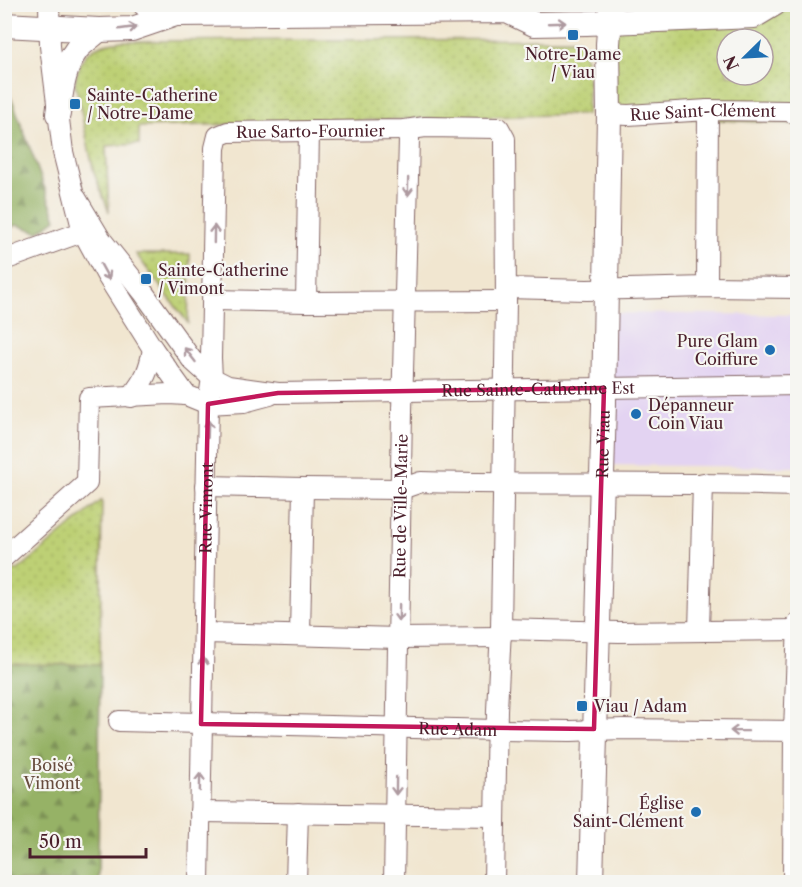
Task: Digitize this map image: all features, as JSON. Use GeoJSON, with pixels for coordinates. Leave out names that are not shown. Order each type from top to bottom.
{"type":"FeatureCollection","features":[{"type":"Feature","properties":{"kind":"main road"},"geometry":{"type":"LineString","coordinates":[[145,4],[176,14]]}},
{"type":"Feature","properties":{"kind":"main road"},"geometry":{"type":"LineString","coordinates":[[4,25],[49,16],[99,30],[132,29],[176,14],[514,8],[534,24],[610,13],[754,16],[774,4]]}},
{"type":"Feature","properties":{"kind":"main road","name":"Rue Viau"},"geometry":{"type":"LineString","coordinates":[[591,882],[604,388],[610,13]]}},
{"type":"Feature","properties":{"kind":"main road"},"geometry":{"type":"LineString","coordinates":[[58,114],[62,84],[70,61],[79,47],[99,30]]}},
{"type":"Feature","properties":{"kind":"street","name":"Rue Sainte-Catherine Est"},"geometry":{"type":"LineString","coordinates":[[49,16],[63,152],[76,198],[107,276],[153,349],[186,395],[208,404],[244,402],[278,393]]}},
{"type":"Feature","properties":{"kind":"street","name":"Rue Saint-Clément"},"geometry":{"type":"LineString","coordinates":[[609,114],[708,110],[788,111],[798,115]]}},
{"type":"Feature","properties":{"kind":"street"},"geometry":{"type":"LineString","coordinates":[[707,287],[708,110]]}},
{"type":"Feature","properties":{"kind":"street","name":"Rue Sarto-Fournier"},"geometry":{"type":"LineString","coordinates":[[218,136],[228,132],[499,128],[505,139],[506,295]]}},
{"type":"Feature","properties":{"kind":"street","name":"Rue de Ville-Marie"},"geometry":{"type":"LineString","coordinates":[[394,882],[409,140],[405,130]]}},
{"type":"Feature","properties":{"kind":"street"},"geometry":{"type":"LineString","coordinates":[[306,302],[309,131]]}},
{"type":"Feature","properties":{"kind":"street","name":"Rue Vimont"},"geometry":{"type":"LineString","coordinates":[[199,882],[208,404],[212,378],[215,148],[218,136]]}},
{"type":"Feature","properties":{"kind":"street","name":"Rue Sainte-Catherine Est"},"geometry":{"type":"LineString","coordinates":[[88,230],[143,292],[192,360],[212,378],[228,386],[278,393],[798,385]]}},
{"type":"Feature","properties":{"kind":"street"},"geometry":{"type":"LineString","coordinates":[[4,260],[88,230]]}},
{"type":"Feature","properties":{"kind":"street"},"geometry":{"type":"LineString","coordinates":[[213,300],[405,302],[606,290],[707,287],[798,288]]}},
{"type":"Feature","properties":{"kind":"street"},"geometry":{"type":"LineString","coordinates":[[494,882],[501,633],[506,295]]}},
{"type":"Feature","properties":{"kind":"street"},"geometry":{"type":"LineString","coordinates":[[131,397],[149,370],[153,349]]}},
{"type":"Feature","properties":{"kind":"street"},"geometry":{"type":"LineString","coordinates":[[4,557],[87,483],[89,398],[186,395]]}},
{"type":"Feature","properties":{"kind":"street"},"geometry":{"type":"LineString","coordinates":[[206,486],[401,489],[421,482],[601,485],[703,483],[798,486]]}},
{"type":"Feature","properties":{"kind":"street"},"geometry":{"type":"LineString","coordinates":[[699,631],[703,483]]}},
{"type":"Feature","properties":{"kind":"street"},"geometry":{"type":"LineString","coordinates":[[300,635],[303,488]]}},
{"type":"Feature","properties":{"kind":"street"},"geometry":{"type":"LineString","coordinates":[[793,882],[798,623]]}},
{"type":"Feature","properties":{"kind":"street"},"geometry":{"type":"LineString","coordinates":[[204,633],[399,638],[597,631],[797,630]]}},
{"type":"Feature","properties":{"kind":"street","name":"Rue Adam"},"geometry":{"type":"LineString","coordinates":[[119,722],[497,730],[796,731]]}},
{"type":"Feature","properties":{"kind":"street"},"geometry":{"type":"LineString","coordinates":[[200,812],[495,816]]}},
{"type":"Feature","properties":{"kind":"street"},"geometry":{"type":"LineString","coordinates":[[296,882],[298,813]]}},
{"type":"Feature","properties":{"kind":"highlighted area"},"geometry":{"type":"Polygon","coordinates":[[[604,388],[594,729],[201,724],[208,404],[278,393],[604,388]]]}},
{"type":"Feature","properties":{"kind":"shaded area"},"geometry":{"type":"Polygon","coordinates":[[[605,313],[797,315],[797,467],[602,465],[605,313]]]}},
{"type":"Feature","properties":{"kind":"green space"},"geometry":{"type":"Polygon","coordinates":[[[797,5],[797,124],[609,114],[611,9],[797,5]]]}},
{"type":"Feature","properties":{"kind":"green space"},"geometry":{"type":"Polygon","coordinates":[[[578,39],[587,66],[587,114],[139,127],[139,144],[106,146],[109,212],[94,173],[75,83],[84,57],[103,44],[122,41],[578,39]]]}},
{"type":"Feature","properties":{"kind":"green space"},"geometry":{"type":"Polygon","coordinates":[[[5,86],[56,219],[38,232],[17,225],[5,230],[5,86]]]}},
{"type":"Feature","properties":{"kind":"green space"},"geometry":{"type":"Polygon","coordinates":[[[136,254],[190,254],[188,323],[136,254]]]}},
{"type":"Feature","properties":{"kind":"green space"},"geometry":{"type":"Polygon","coordinates":[[[102,500],[100,665],[5,664],[5,570],[18,570],[102,500]]]}},
{"type":"Feature","properties":{"kind":"green space","name":"Boisé Vimont"},"geometry":{"type":"Polygon","coordinates":[[[5,664],[100,665],[98,882],[5,882],[5,664]]]}},
{"type":"Feature","properties":{"kind":"place","name":"Notre-Dame / Viau"},"geometry":{"type":"Point","coordinates":[573,35]}},
{"type":"Feature","properties":{"kind":"place","name":"Sainte-Catherine / Notre-Dame"},"geometry":{"type":"Point","coordinates":[75,104]}},
{"type":"Feature","properties":{"kind":"place","name":"Sainte-Catherine / Vimont"},"geometry":{"type":"Point","coordinates":[146,279]}},
{"type":"Feature","properties":{"kind":"place","name":"Pure Glam Coiffure"},"geometry":{"type":"Point","coordinates":[770,350]}},
{"type":"Feature","properties":{"kind":"place","name":"Dépanneur Coin Viau"},"geometry":{"type":"Point","coordinates":[636,414]}},
{"type":"Feature","properties":{"kind":"place","name":"Viau / Adam"},"geometry":{"type":"Point","coordinates":[582,706]}},
{"type":"Feature","properties":{"kind":"place","name":"Église Saint-Clément"},"geometry":{"type":"Point","coordinates":[696,812]}}]}
